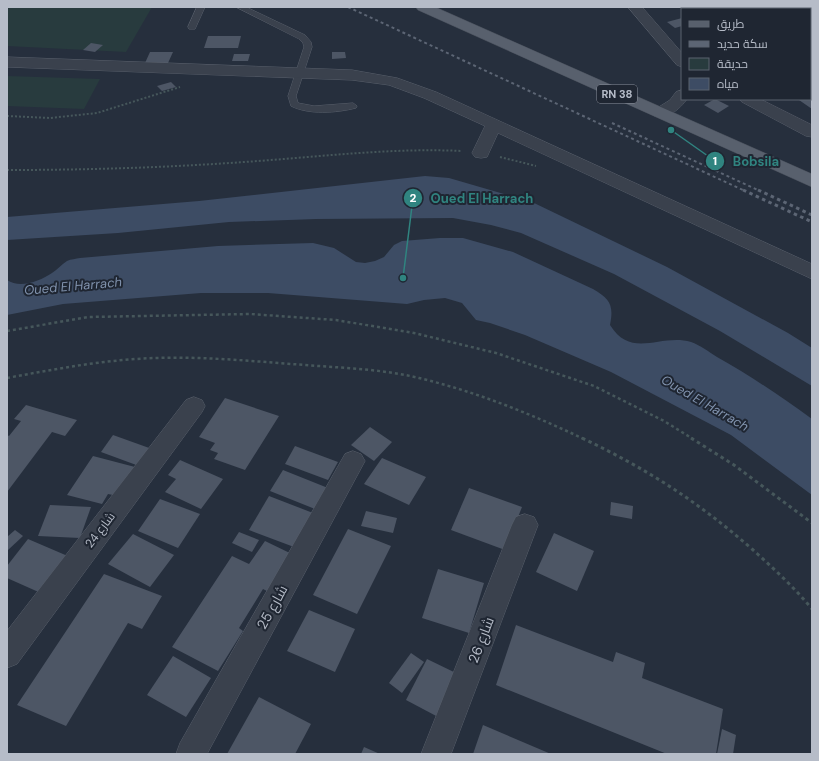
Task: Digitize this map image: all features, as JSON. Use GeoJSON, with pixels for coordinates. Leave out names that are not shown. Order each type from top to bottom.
{"type":"FeatureCollection","features":[{"type":"Feature","properties":{"kind":"main road","name":"RN 38"},"geometry":{"type":"LineString","coordinates":[[423,7],[812,181]]}},
{"type":"Feature","properties":{"kind":"street"},"geometry":{"type":"LineString","coordinates":[[635,7],[681,61]]}},
{"type":"Feature","properties":{"kind":"street"},"geometry":{"type":"LineString","coordinates":[[7,62],[300,72],[352,75],[392,81],[430,95],[494,124],[744,239],[812,272]]}},
{"type":"Feature","properties":{"kind":"street"},"geometry":{"type":"LineString","coordinates":[[660,113],[676,103],[681,96]]}},
{"type":"Feature","properties":{"kind":"street"},"geometry":{"type":"LineString","coordinates":[[750,100],[812,132]]}},
{"type":"Feature","properties":{"kind":"street"},"geometry":{"type":"LineString","coordinates":[[481,153],[494,124]]}},
{"type":"Feature","properties":{"kind":"street","name":"شارع 24"},"geometry":{"type":"LineString","coordinates":[[7,654],[194,406]]}},
{"type":"Feature","properties":{"kind":"street","name":"شارع 25"},"geometry":{"type":"LineString","coordinates":[[191,754],[353,461]]}},
{"type":"Feature","properties":{"kind":"street","name":"شارع 26"},"geometry":{"type":"LineString","coordinates":[[436,754],[525,525]]}},
{"type":"Feature","properties":{"kind":"lane"},"geometry":{"type":"LineString","coordinates":[[192,27],[202,7]]}},
{"type":"Feature","properties":{"kind":"lane"},"geometry":{"type":"LineString","coordinates":[[240,7],[304,39],[308,47],[292,99],[297,106],[310,109],[353,106]]}},
{"type":"Feature","properties":{"kind":"path"},"geometry":{"type":"LineString","coordinates":[[7,116],[50,118],[97,113],[181,87]]}},
{"type":"Feature","properties":{"kind":"path"},"geometry":{"type":"LineString","coordinates":[[7,170],[135,168],[413,149],[481,153],[537,166]]}},
{"type":"Feature","properties":{"kind":"path"},"geometry":{"type":"LineString","coordinates":[[7,330],[88,317],[250,314],[344,321],[414,333],[488,351],[594,386],[664,421],[734,465],[812,523]]}},
{"type":"Feature","properties":{"kind":"path"},"geometry":{"type":"LineString","coordinates":[[7,378],[56,369],[110,362],[155,358],[199,358],[374,370],[418,378],[462,390],[506,404],[548,421],[654,475],[690,498],[723,524],[803,597],[812,609]]}},
{"type":"Feature","properties":{"kind":"green space"},"geometry":{"type":"Polygon","coordinates":[[[7,7],[152,7],[126,52],[7,46],[7,7]]]}},
{"type":"Feature","properties":{"kind":"green space"},"geometry":{"type":"Polygon","coordinates":[[[7,76],[100,79],[84,109],[7,106],[7,76]]]}},
{"type":"Feature","properties":{"kind":"water"},"geometry":{"type":"Polygon","coordinates":[[[425,176],[449,178],[532,202],[667,267],[788,333],[812,348],[812,386],[720,331],[614,274],[521,233],[491,225],[453,218],[316,219],[229,222],[118,233],[7,240],[7,217],[199,201],[425,176]]]}},
{"type":"Feature","properties":{"kind":"water"},"geometry":{"type":"Polygon","coordinates":[[[463,238],[513,252],[593,289],[603,296],[611,307],[610,325],[619,335],[628,341],[637,343],[668,340],[691,342],[765,386],[812,419],[812,495],[731,435],[611,372],[525,335],[490,323],[476,320],[462,303],[445,298],[424,300],[407,304],[268,293],[201,293],[63,304],[7,315],[7,280],[18,284],[30,283],[42,279],[67,261],[74,259],[218,246],[313,243],[334,248],[356,262],[365,263],[384,257],[394,245],[402,241],[463,238]]]}},
{"type":"Feature","properties":{"kind":"building"},"geometry":{"type":"Polygon","coordinates":[[[681,18],[681,26],[675,28],[667,22],[681,18]]]}},
{"type":"Feature","properties":{"kind":"building"},"geometry":{"type":"Polygon","coordinates":[[[208,36],[241,36],[238,48],[204,48],[208,36]]]}},
{"type":"Feature","properties":{"kind":"building"},"geometry":{"type":"Polygon","coordinates":[[[91,43],[103,45],[95,52],[83,50],[91,43]]]}},
{"type":"Feature","properties":{"kind":"building"},"geometry":{"type":"Polygon","coordinates":[[[150,52],[173,52],[168,63],[145,63],[150,52]]]}},
{"type":"Feature","properties":{"kind":"building"},"geometry":{"type":"Polygon","coordinates":[[[332,52],[345,52],[346,58],[332,59],[332,52]]]}},
{"type":"Feature","properties":{"kind":"building"},"geometry":{"type":"Polygon","coordinates":[[[234,54],[250,54],[248,61],[232,61],[234,54]]]}},
{"type":"Feature","properties":{"kind":"building"},"geometry":{"type":"Polygon","coordinates":[[[171,82],[176,87],[162,91],[157,86],[171,82]]]}},
{"type":"Feature","properties":{"kind":"building"},"geometry":{"type":"Polygon","coordinates":[[[811,96],[812,109],[799,100],[811,100],[811,96]]]}},
{"type":"Feature","properties":{"kind":"building"},"geometry":{"type":"Polygon","coordinates":[[[713,100],[717,100],[729,106],[718,113],[704,105],[713,100]]]}},
{"type":"Feature","properties":{"kind":"building"},"geometry":{"type":"Polygon","coordinates":[[[225,398],[279,416],[245,470],[214,459],[218,453],[210,450],[215,443],[199,437],[225,398]]]}},
{"type":"Feature","properties":{"kind":"building"},"geometry":{"type":"Polygon","coordinates":[[[26,405],[77,420],[65,436],[52,432],[7,492],[7,435],[9,436],[21,421],[14,419],[26,405]]]}},
{"type":"Feature","properties":{"kind":"building"},"geometry":{"type":"Polygon","coordinates":[[[370,427],[392,442],[374,461],[351,445],[370,427]]]}},
{"type":"Feature","properties":{"kind":"building"},"geometry":{"type":"Polygon","coordinates":[[[113,435],[152,449],[139,466],[101,452],[113,435]]]}},
{"type":"Feature","properties":{"kind":"building"},"geometry":{"type":"Polygon","coordinates":[[[295,446],[338,462],[328,480],[285,464],[295,446]]]}},
{"type":"Feature","properties":{"kind":"building"},"geometry":{"type":"Polygon","coordinates":[[[93,456],[135,467],[118,496],[108,494],[102,504],[67,495],[93,456]]]}},
{"type":"Feature","properties":{"kind":"building"},"geometry":{"type":"Polygon","coordinates":[[[382,458],[426,477],[409,505],[364,484],[382,458]]]}},
{"type":"Feature","properties":{"kind":"building"},"geometry":{"type":"Polygon","coordinates":[[[180,460],[223,479],[201,509],[165,492],[176,479],[168,475],[180,460]]]}},
{"type":"Feature","properties":{"kind":"building"},"geometry":{"type":"Polygon","coordinates":[[[283,470],[328,488],[315,509],[270,491],[283,470]]]}},
{"type":"Feature","properties":{"kind":"building"},"geometry":{"type":"Polygon","coordinates":[[[469,488],[522,507],[505,550],[451,530],[469,488]]]}},
{"type":"Feature","properties":{"kind":"building"},"geometry":{"type":"Polygon","coordinates":[[[269,496],[313,513],[294,547],[249,530],[269,496]]]}},
{"type":"Feature","properties":{"kind":"building"},"geometry":{"type":"Polygon","coordinates":[[[160,499],[200,514],[178,548],[138,531],[160,499]]]}},
{"type":"Feature","properties":{"kind":"building"},"geometry":{"type":"Polygon","coordinates":[[[611,502],[633,506],[632,519],[610,515],[611,502]]]}},
{"type":"Feature","properties":{"kind":"building"},"geometry":{"type":"Polygon","coordinates":[[[50,505],[91,507],[80,538],[38,536],[50,505]]]}},
{"type":"Feature","properties":{"kind":"building"},"geometry":{"type":"Polygon","coordinates":[[[366,511],[397,518],[393,533],[361,526],[366,511]]]}},
{"type":"Feature","properties":{"kind":"building"},"geometry":{"type":"Polygon","coordinates":[[[348,529],[391,546],[357,614],[313,595],[348,529]]]}},
{"type":"Feature","properties":{"kind":"building"},"geometry":{"type":"Polygon","coordinates":[[[15,530],[23,536],[7,551],[7,537],[15,530]]]}},
{"type":"Feature","properties":{"kind":"building"},"geometry":{"type":"Polygon","coordinates":[[[239,532],[259,540],[252,552],[232,543],[239,532]]]}},
{"type":"Feature","properties":{"kind":"building"},"geometry":{"type":"Polygon","coordinates":[[[554,533],[594,551],[577,591],[536,572],[554,533]]]}},
{"type":"Feature","properties":{"kind":"building"},"geometry":{"type":"Polygon","coordinates":[[[133,534],[174,555],[150,587],[108,564],[133,534]]]}},
{"type":"Feature","properties":{"kind":"building"},"geometry":{"type":"Polygon","coordinates":[[[28,539],[70,557],[43,594],[7,578],[7,566],[28,539]]]}},
{"type":"Feature","properties":{"kind":"building"},"geometry":{"type":"Polygon","coordinates":[[[265,541],[296,556],[273,594],[263,589],[239,628],[243,631],[218,671],[172,647],[232,556],[249,564],[265,541]]]}},
{"type":"Feature","properties":{"kind":"building"},"geometry":{"type":"Polygon","coordinates":[[[438,569],[484,583],[469,633],[422,618],[438,569]]]}},
{"type":"Feature","properties":{"kind":"building"},"geometry":{"type":"Polygon","coordinates":[[[104,574],[162,596],[142,629],[128,623],[66,726],[17,705],[104,574]]]}},
{"type":"Feature","properties":{"kind":"building"},"geometry":{"type":"Polygon","coordinates":[[[309,610],[355,629],[335,672],[287,651],[309,610]]]}},
{"type":"Feature","properties":{"kind":"building"},"geometry":{"type":"Polygon","coordinates":[[[516,625],[613,662],[616,652],[645,663],[642,678],[723,709],[716,754],[667,754],[496,685],[516,625]]]}},
{"type":"Feature","properties":{"kind":"building"},"geometry":{"type":"Polygon","coordinates":[[[411,653],[424,662],[402,693],[389,683],[411,653]]]}},
{"type":"Feature","properties":{"kind":"building"},"geometry":{"type":"Polygon","coordinates":[[[173,656],[211,678],[186,717],[147,695],[173,656]]]}},
{"type":"Feature","properties":{"kind":"building"},"geometry":{"type":"Polygon","coordinates":[[[427,659],[460,675],[440,718],[406,700],[427,659]]]}},
{"type":"Feature","properties":{"kind":"building"},"geometry":{"type":"Polygon","coordinates":[[[259,697],[311,724],[295,754],[227,754],[259,697]]]}},
{"type":"Feature","properties":{"kind":"building"},"geometry":{"type":"Polygon","coordinates":[[[483,725],[551,754],[473,754],[483,725]]]}},
{"type":"Feature","properties":{"kind":"building"},"geometry":{"type":"Polygon","coordinates":[[[722,729],[736,735],[733,754],[717,754],[722,729]]]}},
{"type":"Feature","properties":{"kind":"building"},"geometry":{"type":"Polygon","coordinates":[[[364,747],[380,754],[361,754],[364,747]]]}},
{"type":"Feature","properties":{"kind":"railway"},"geometry":{"type":"LineString","coordinates":[[348,7],[745,191]]}},
{"type":"Feature","properties":{"kind":"railway"},"geometry":{"type":"LineString","coordinates":[[612,123],[760,191]]}},
{"type":"Feature","properties":{"kind":"railway"},"geometry":{"type":"LineString","coordinates":[[743,190],[812,222]]}},
{"type":"Feature","properties":{"kind":"railway"},"geometry":{"type":"LineString","coordinates":[[758,190],[812,215]]}},
{"type":"Feature","properties":{"kind":"place","name":"Bobsila"},"geometry":{"type":"Point","coordinates":[671,130]}},
{"type":"Feature","properties":{"kind":"place","name":"Oued El Harrach"},"geometry":{"type":"Point","coordinates":[403,278]}}]}
